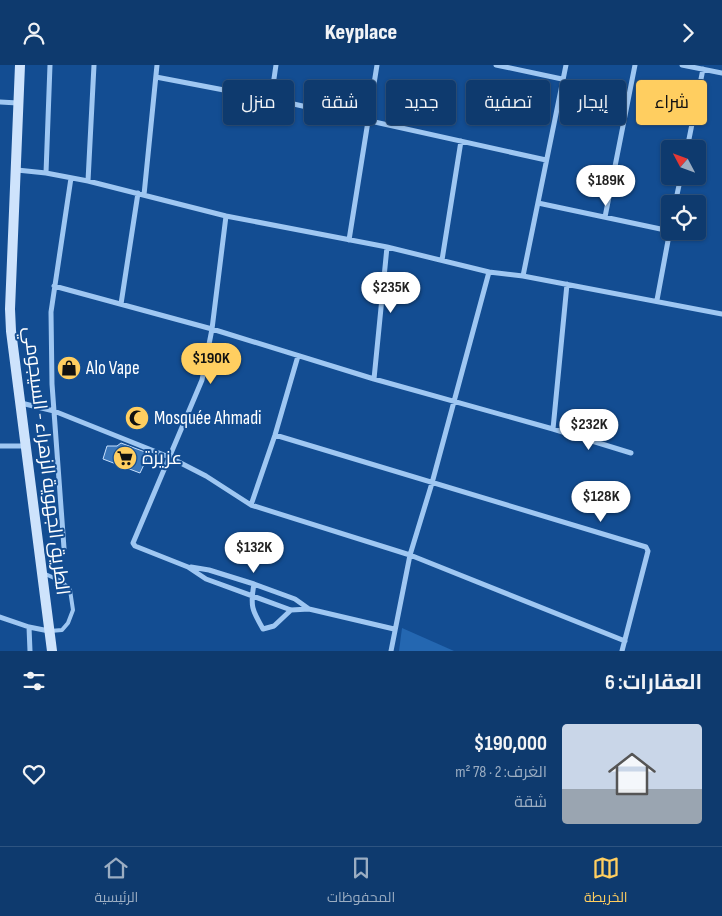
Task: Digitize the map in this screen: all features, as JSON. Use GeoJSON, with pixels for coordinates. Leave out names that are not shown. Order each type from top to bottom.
{"type":"FeatureCollection","features":[{"type":"Feature","properties":{"kind":"main road","name":"الطريق الجهوية الزهراء - السيجومي"},"geometry":{"type":"LineString","coordinates":[[20,65],[10,309],[11,331],[21,403],[24,447],[43,573],[52,651]]}},
{"type":"Feature","properties":{"kind":"street"},"geometry":{"type":"LineString","coordinates":[[46,173],[50,65]]}},
{"type":"Feature","properties":{"kind":"street"},"geometry":{"type":"LineString","coordinates":[[88,181],[94,65]]}},
{"type":"Feature","properties":{"kind":"street"},"geometry":{"type":"LineString","coordinates":[[144,195],[157,65]]}},
{"type":"Feature","properties":{"kind":"street"},"geometry":{"type":"LineString","coordinates":[[273,80],[276,65]]}},
{"type":"Feature","properties":{"kind":"street"},"geometry":{"type":"LineString","coordinates":[[375,80],[377,65]]}},
{"type":"Feature","properties":{"kind":"street"},"geometry":{"type":"LineString","coordinates":[[496,65],[521,68],[562,79]]}},
{"type":"Feature","properties":{"kind":"street"},"geometry":{"type":"LineString","coordinates":[[523,276],[566,65]]}},
{"type":"Feature","properties":{"kind":"street"},"geometry":{"type":"LineString","coordinates":[[605,217],[635,65]]}},
{"type":"Feature","properties":{"kind":"street"},"geometry":{"type":"LineString","coordinates":[[682,65],[722,73]]}},
{"type":"Feature","properties":{"kind":"street"},"geometry":{"type":"LineString","coordinates":[[689,140],[703,69]]}},
{"type":"Feature","properties":{"kind":"street"},"geometry":{"type":"LineString","coordinates":[[156,77],[223,90]]}},
{"type":"Feature","properties":{"kind":"street"},"geometry":{"type":"LineString","coordinates":[[0,102],[19,103]]}},
{"type":"Feature","properties":{"kind":"street"},"geometry":{"type":"LineString","coordinates":[[376,123],[546,160]]}},
{"type":"Feature","properties":{"kind":"street"},"geometry":{"type":"LineString","coordinates":[[349,240],[367,125]]}},
{"type":"Feature","properties":{"kind":"street"},"geometry":{"type":"LineString","coordinates":[[442,260],[461,141]]}},
{"type":"Feature","properties":{"kind":"street"},"geometry":{"type":"LineString","coordinates":[[17,170],[88,181],[226,216],[387,247],[489,272],[523,276],[722,313]]}},
{"type":"Feature","properties":{"kind":"street"},"geometry":{"type":"LineString","coordinates":[[64,548],[54,411],[50,312],[71,178]]}},
{"type":"Feature","properties":{"kind":"street"},"geometry":{"type":"LineString","coordinates":[[121,304],[138,193]]}},
{"type":"Feature","properties":{"kind":"street"},"geometry":{"type":"LineString","coordinates":[[538,203],[661,229]]}},
{"type":"Feature","properties":{"kind":"street"},"geometry":{"type":"LineString","coordinates":[[226,216],[212,329],[202,380],[133,543],[135,547],[188,567],[209,570],[295,599],[309,609]]}},
{"type":"Feature","properties":{"kind":"street"},"geometry":{"type":"LineString","coordinates":[[656,300],[668,240]]}},
{"type":"Feature","properties":{"kind":"street"},"geometry":{"type":"LineString","coordinates":[[374,379],[387,247]]}},
{"type":"Feature","properties":{"kind":"street"},"geometry":{"type":"LineString","coordinates":[[391,651],[410,555],[432,483],[489,272]]}},
{"type":"Feature","properties":{"kind":"street"},"geometry":{"type":"LineString","coordinates":[[553,429],[567,284]]}},
{"type":"Feature","properties":{"kind":"street"},"geometry":{"type":"LineString","coordinates":[[54,286],[212,329],[374,379],[631,453]]}},
{"type":"Feature","properties":{"kind":"street"},"geometry":{"type":"LineString","coordinates":[[252,505],[298,356]]}},
{"type":"Feature","properties":{"kind":"street"},"geometry":{"type":"LineString","coordinates":[[21,403],[54,411],[169,457],[206,476],[252,505],[410,555],[625,641]]}},
{"type":"Feature","properties":{"kind":"street"},"geometry":{"type":"LineString","coordinates":[[275,435],[646,547],[648,551],[622,651]]}},
{"type":"Feature","properties":{"kind":"street"},"geometry":{"type":"LineString","coordinates":[[0,445],[24,447]]}},
{"type":"Feature","properties":{"kind":"street"},"geometry":{"type":"LineString","coordinates":[[188,567],[206,579],[292,610],[309,609],[394,629]]}},
{"type":"Feature","properties":{"kind":"street"},"geometry":{"type":"LineString","coordinates":[[254,584],[251,601],[263,629],[274,626],[292,610]]}},
{"type":"Feature","properties":{"kind":"street"},"geometry":{"type":"LineString","coordinates":[[0,617],[29,627],[49,631]]}},
{"type":"Feature","properties":{"kind":"street"},"geometry":{"type":"LineString","coordinates":[[29,627],[30,651]]}},
{"type":"Feature","properties":{"kind":"lane"},"geometry":{"type":"LineString","coordinates":[[43,573],[62,581],[70,590],[72,610],[68,623],[62,630],[49,631]]}},
{"type":"Feature","properties":{"kind":"shaded area"},"geometry":{"type":"Polygon","coordinates":[[[402,628],[454,651],[399,651],[402,628]]]}},
{"type":"Feature","properties":{"kind":"building","name":"عزيزة"},"geometry":{"type":"Polygon","coordinates":[[[121,443],[145,452],[148,456],[140,473],[103,459],[107,446],[117,446],[121,443]]]}},
{"type":"Feature","properties":{"kind":"place","name":"Alo Vape"},"geometry":{"type":"Point","coordinates":[69,368]}},
{"type":"Feature","properties":{"kind":"place","name":"Mosquée Ahmadi"},"geometry":{"type":"Point","coordinates":[137,418]}},
{"type":"Feature","properties":{"kind":"place","name":"عزيزة"},"geometry":{"type":"Point","coordinates":[125,458]}}]}
